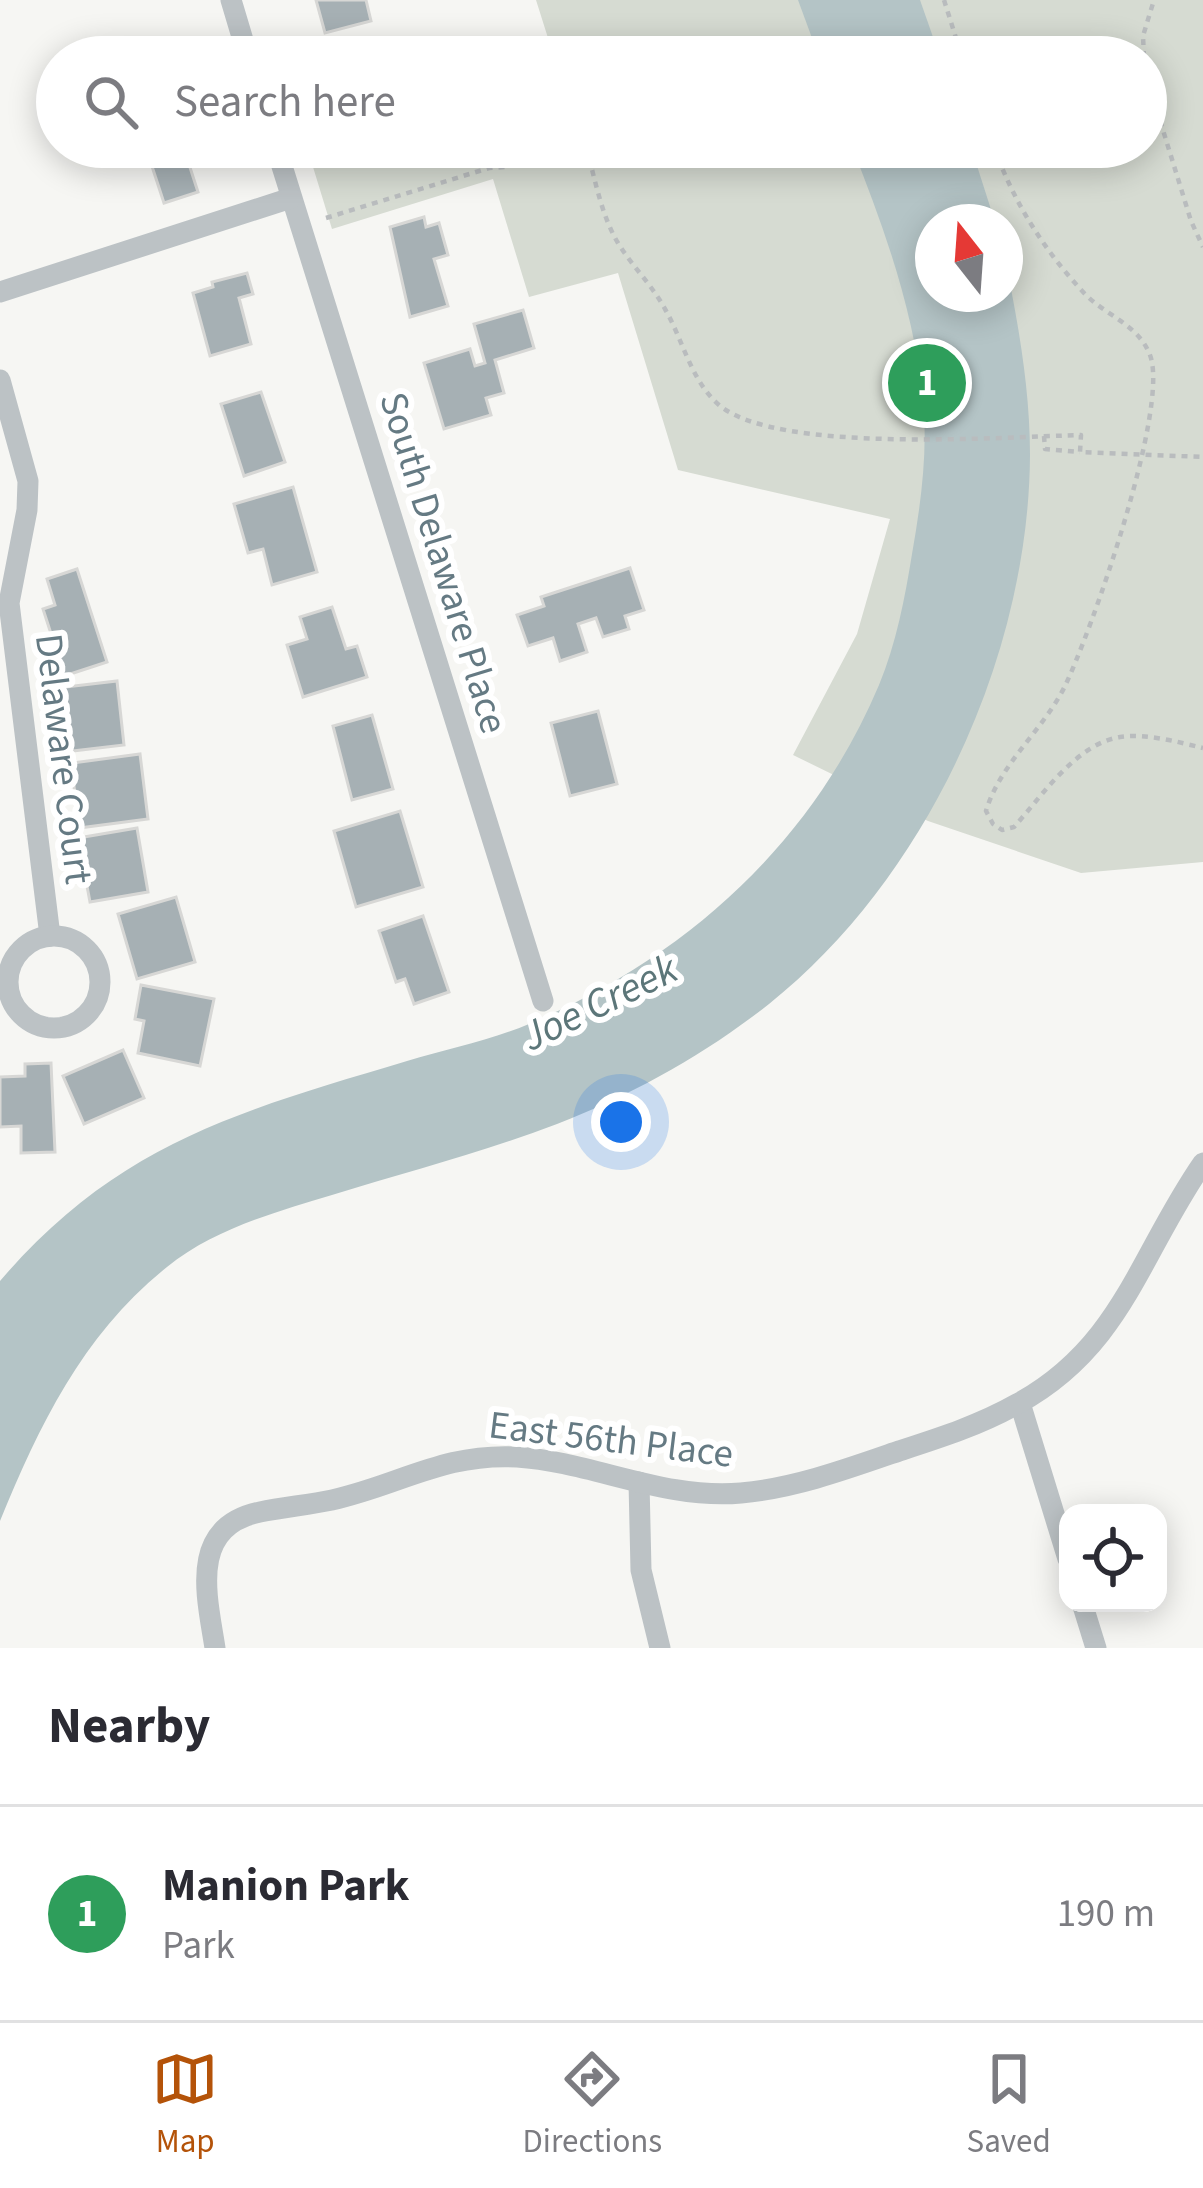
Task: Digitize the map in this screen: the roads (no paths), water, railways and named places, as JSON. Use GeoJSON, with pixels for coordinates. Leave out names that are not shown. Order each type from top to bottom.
{"type":"FeatureCollection","features":[{"type":"Feature","properties":{"kind":"street"},"geometry":{"type":"LineString","coordinates":[[231,0],[242,36]]}},
{"type":"Feature","properties":{"kind":"street","name":"South Delaware Place"},"geometry":{"type":"LineString","coordinates":[[282,168],[543,1001]]}},
{"type":"Feature","properties":{"kind":"street"},"geometry":{"type":"LineString","coordinates":[[0,292],[291,198]]}},
{"type":"Feature","properties":{"kind":"street","name":"Delaware Court"},"geometry":{"type":"LineString","coordinates":[[0,380],[28,481],[27,510],[8,603],[50,936]]}},
{"type":"Feature","properties":{"kind":"street","name":"Delaware Court"},"geometry":{"type":"LineString","coordinates":[[50,936],[83,947],[99,976],[98,994],[86,1013],[56,1027],[39,1025],[20,1012],[8,981],[11,964],[21,950],[50,936]]}},
{"type":"Feature","properties":{"kind":"street","name":"East 56th Place"},"geometry":{"type":"LineString","coordinates":[[215,1648],[205,1570],[216,1540],[240,1519],[370,1490],[453,1460],[485,1457],[560,1462],[692,1494],[738,1494],[784,1487],[978,1424],[1020,1403],[1087,1353],[1112,1323],[1173,1206],[1203,1163]]}},
{"type":"Feature","properties":{"kind":"street"},"geometry":{"type":"LineString","coordinates":[[1020,1403],[1059,1529]]}},
{"type":"Feature","properties":{"kind":"street"},"geometry":{"type":"LineString","coordinates":[[639,1481],[641,1570],[660,1648]]}},
{"type":"Feature","properties":{"kind":"street"},"geometry":{"type":"LineString","coordinates":[[1085,1612],[1096,1648]]}},
{"type":"Feature","properties":{"kind":"water"},"geometry":{"type":"Polygon","coordinates":[[[798,0],[920,0],[933,36],[811,36],[798,0]]]}},
{"type":"Feature","properties":{"kind":"water","name":"Joe Creek"},"geometry":{"type":"Polygon","coordinates":[[[860,168],[978,168],[989,204],[915,204],[915,312],[1015,312],[1029,430],[1025,531],[1011,607],[989,683],[921,828],[876,893],[826,952],[769,1004],[668,1072],[529,1134],[246,1223],[185,1254],[137,1293],[88,1351],[48,1416],[0,1521],[0,1281],[45,1234],[90,1195],[185,1138],[290,1097],[514,1030],[586,997],[691,930],[780,845],[818,796],[879,685],[906,587],[925,438],[919,367],[905,303],[860,168]]]}},
{"type":"Feature","properties":{"kind":"place","name":"Manion Park"},"geometry":{"type":"Point","coordinates":[927,383]}}]}
